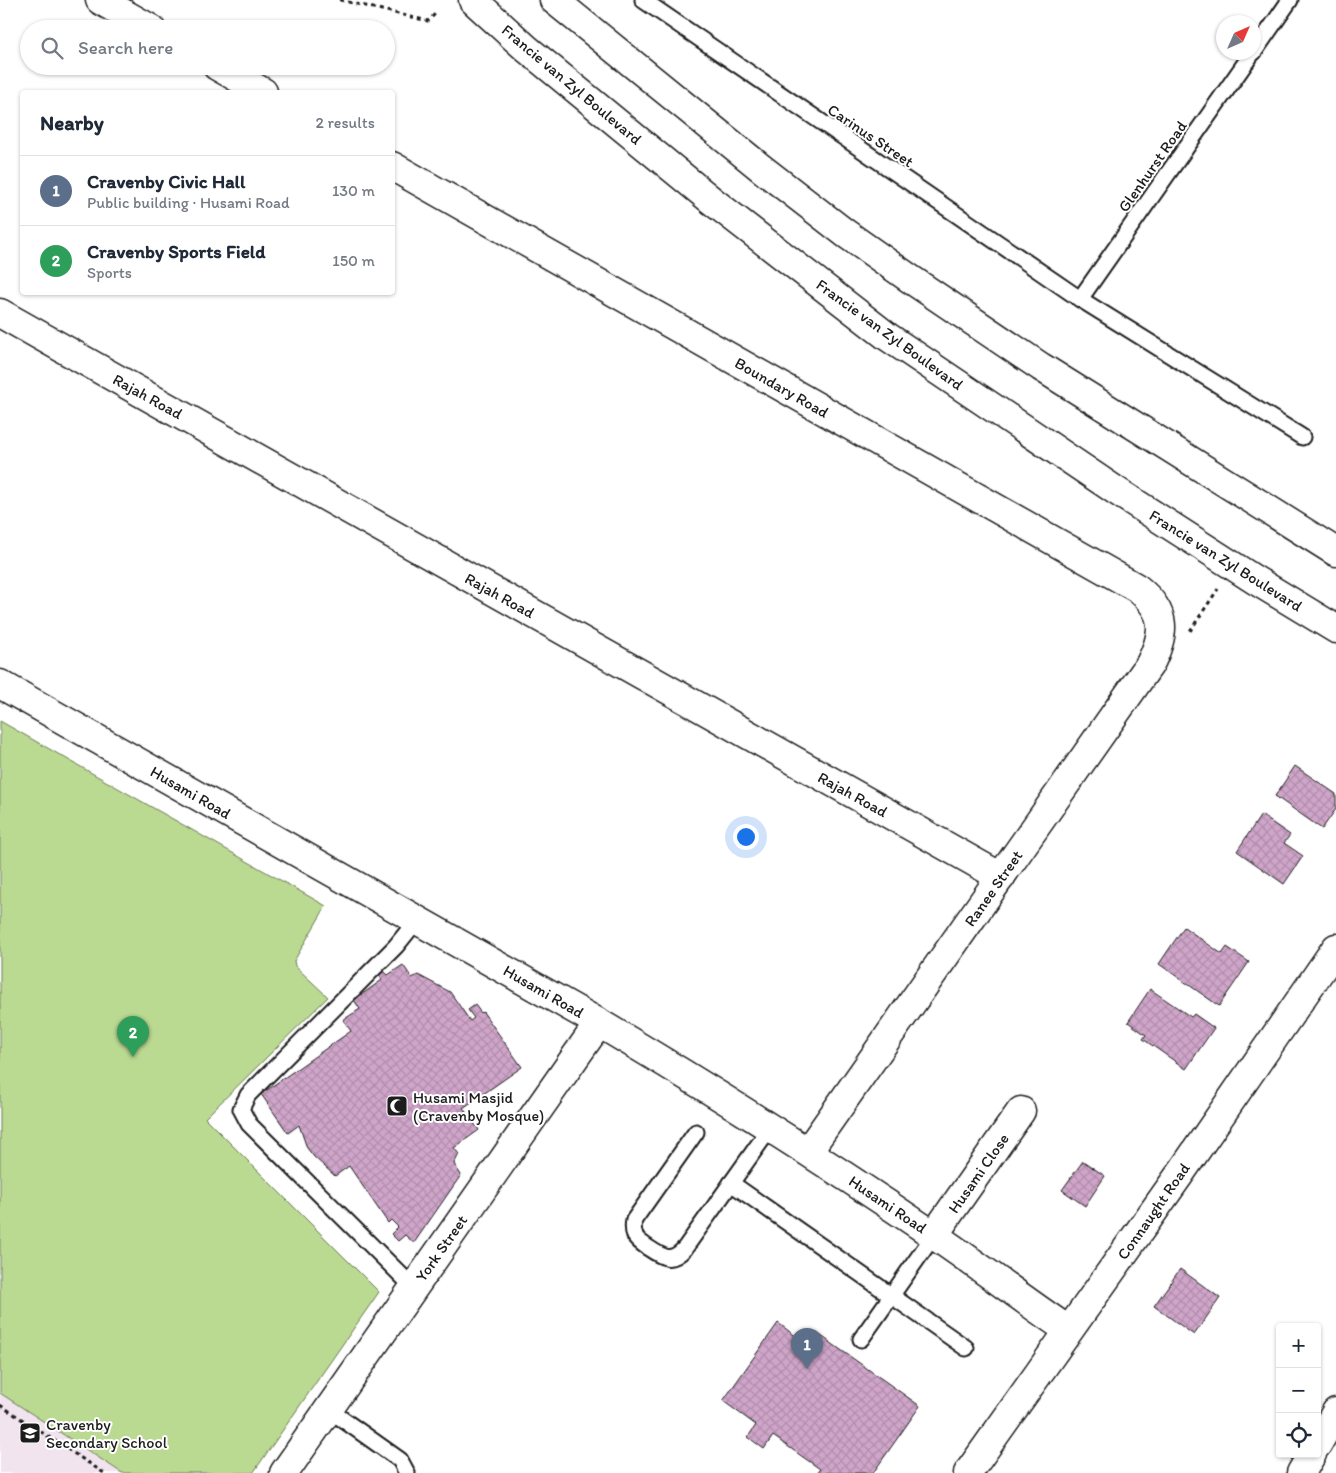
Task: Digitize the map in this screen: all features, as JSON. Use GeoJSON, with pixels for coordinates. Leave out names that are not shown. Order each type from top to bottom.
{"type":"FeatureCollection","features":[{"type":"Feature","properties":{"kind":"street"},"geometry":{"type":"LineString","coordinates":[[100,0],[135,20]]}},
{"type":"Feature","properties":{"kind":"street","name":"Francie van Zyl Boulevard"},"geometry":{"type":"LineString","coordinates":[[472,0],[527,49],[711,200],[888,337],[1132,500],[1255,580],[1336,629]]}},
{"type":"Feature","properties":{"kind":"street"},"geometry":{"type":"LineString","coordinates":[[554,0],[762,168],[845,233],[901,273],[1049,372],[1336,552]]}},
{"type":"Feature","properties":{"kind":"street"},"geometry":{"type":"LineString","coordinates":[[233,75],[259,90]]}},
{"type":"Feature","properties":{"kind":"street","name":"Boundary Road"},"geometry":{"type":"LineString","coordinates":[[395,168],[1137,588],[1153,604],[1160,619]]}},
{"type":"Feature","properties":{"kind":"street","name":"Rajah Road"},"geometry":{"type":"LineString","coordinates":[[0,313],[1000,877]]}},
{"type":"Feature","properties":{"kind":"street","name":"Ranee Street"},"geometry":{"type":"LineString","coordinates":[[808,1151],[1150,664],[1162,629],[1160,619]]}},
{"type":"Feature","properties":{"kind":"street","name":"Husami Road"},"geometry":{"type":"LineString","coordinates":[[0,684],[599,1023],[771,1127],[934,1235],[1068,1330]]}},
{"type":"Feature","properties":{"kind":"street","name":"Connaught Road"},"geometry":{"type":"LineString","coordinates":[[968,1473],[1336,948]]}},
{"type":"Feature","properties":{"kind":"street","name":"York Street"},"geometry":{"type":"LineString","coordinates":[[284,1473],[599,1023]]}},
{"type":"Feature","properties":{"kind":"street","name":"Husami Close"},"geometry":{"type":"LineString","coordinates":[[934,1235],[1021,1111]]}},
{"type":"Feature","properties":{"kind":"street"},"geometry":{"type":"LineString","coordinates":[[1321,1438],[1336,1412]]}},
{"type":"Feature","properties":{"kind":"street"},"geometry":{"type":"LineString","coordinates":[[1301,1473],[1310,1458]]}},
{"type":"Feature","properties":{"kind":"lane","name":"Carinus Street"},"geometry":{"type":"LineString","coordinates":[[643,0],[1080,299],[1302,437]]}},
{"type":"Feature","properties":{"kind":"lane","name":"Glenhurst Road"},"geometry":{"type":"LineString","coordinates":[[1261,41],[1290,0]]}},
{"type":"Feature","properties":{"kind":"lane","name":"Glenhurst Road"},"geometry":{"type":"LineString","coordinates":[[1080,299],[1247,60]]}},
{"type":"Feature","properties":{"kind":"lane"},"geometry":{"type":"LineString","coordinates":[[414,1288],[248,1124],[241,1108],[248,1095],[396,946],[417,920]]}},
{"type":"Feature","properties":{"kind":"lane"},"geometry":{"type":"LineString","coordinates":[[696,1132],[634,1220],[635,1236],[665,1258],[676,1257],[686,1248],[771,1127]]}},
{"type":"Feature","properties":{"kind":"lane"},"geometry":{"type":"LineString","coordinates":[[731,1183],[966,1348]]}},
{"type":"Feature","properties":{"kind":"lane"},"geometry":{"type":"LineString","coordinates":[[862,1339],[934,1235]]}},
{"type":"Feature","properties":{"kind":"lane"},"geometry":{"type":"LineString","coordinates":[[328,1409],[400,1460],[407,1473]]}},
{"type":"Feature","properties":{"kind":"path"},"geometry":{"type":"LineString","coordinates":[[340,0],[428,22],[436,13]]}},
{"type":"Feature","properties":{"kind":"path"},"geometry":{"type":"LineString","coordinates":[[1188,634],[1218,589]]}},
{"type":"Feature","properties":{"kind":"path"},"geometry":{"type":"LineString","coordinates":[[0,1405],[104,1473]]}},
{"type":"Feature","properties":{"kind":"shaded area","name":"Cravenby Secondary School"},"geometry":{"type":"Polygon","coordinates":[[[0,1393],[122,1473],[0,1473],[0,1393]]]}},
{"type":"Feature","properties":{"kind":"green space"},"geometry":{"type":"Polygon","coordinates":[[[0,721],[326,906],[294,961],[295,966],[328,997],[205,1118],[379,1292],[253,1473],[122,1473],[0,1393],[0,721]]]}},
{"type":"Feature","properties":{"kind":"building"},"geometry":{"type":"Polygon","coordinates":[[[1295,766],[1336,794],[1336,809],[1322,829],[1275,796],[1295,766]]]}},
{"type":"Feature","properties":{"kind":"building"},"geometry":{"type":"Polygon","coordinates":[[[1261,815],[1290,835],[1284,843],[1303,856],[1284,884],[1237,851],[1261,815]]]}},
{"type":"Feature","properties":{"kind":"building"},"geometry":{"type":"Polygon","coordinates":[[[1184,927],[1222,954],[1227,947],[1249,962],[1219,1006],[1159,964],[1184,927]]]}},
{"type":"Feature","properties":{"kind":"building"},"geometry":{"type":"Polygon","coordinates":[[[403,965],[412,978],[418,975],[450,992],[470,1021],[474,1018],[468,1010],[475,1005],[481,1013],[483,1012],[522,1067],[463,1108],[479,1130],[454,1148],[459,1154],[454,1164],[461,1175],[414,1243],[405,1235],[398,1241],[391,1234],[398,1227],[391,1220],[388,1223],[349,1166],[335,1176],[307,1148],[299,1125],[288,1133],[261,1094],[351,1031],[343,1020],[360,1009],[354,1000],[382,980],[379,975],[384,971],[388,975],[403,965]]]}},
{"type":"Feature","properties":{"kind":"building"},"geometry":{"type":"Polygon","coordinates":[[[1150,989],[1191,1017],[1194,1014],[1214,1028],[1186,1069],[1143,1039],[1146,1035],[1128,1022],[1150,989]]]}},
{"type":"Feature","properties":{"kind":"building"},"geometry":{"type":"Polygon","coordinates":[[[1083,1161],[1105,1176],[1085,1206],[1062,1190],[1083,1161]]]}},
{"type":"Feature","properties":{"kind":"building"},"geometry":{"type":"Polygon","coordinates":[[[1180,1269],[1220,1298],[1194,1335],[1154,1306],[1180,1269]]]}},
{"type":"Feature","properties":{"kind":"building"},"geometry":{"type":"Polygon","coordinates":[[[778,1323],[797,1337],[817,1333],[920,1406],[873,1473],[817,1473],[820,1469],[773,1436],[764,1449],[748,1437],[756,1425],[723,1401],[778,1323]]]}},
{"type":"Feature","properties":{"kind":"place","name":"Cravenby Sports Field"},"geometry":{"type":"Point","coordinates":[133,1057]}},
{"type":"Feature","properties":{"kind":"place","name":"Husami Masjid (Cravenby Mosque)"},"geometry":{"type":"Point","coordinates":[397,1106]}},
{"type":"Feature","properties":{"kind":"place","name":"Cravenby Civic Hall"},"geometry":{"type":"Point","coordinates":[807,1369]}},
{"type":"Feature","properties":{"kind":"place","name":"Cravenby Secondary School"},"geometry":{"type":"Point","coordinates":[30,1433]}}]}
